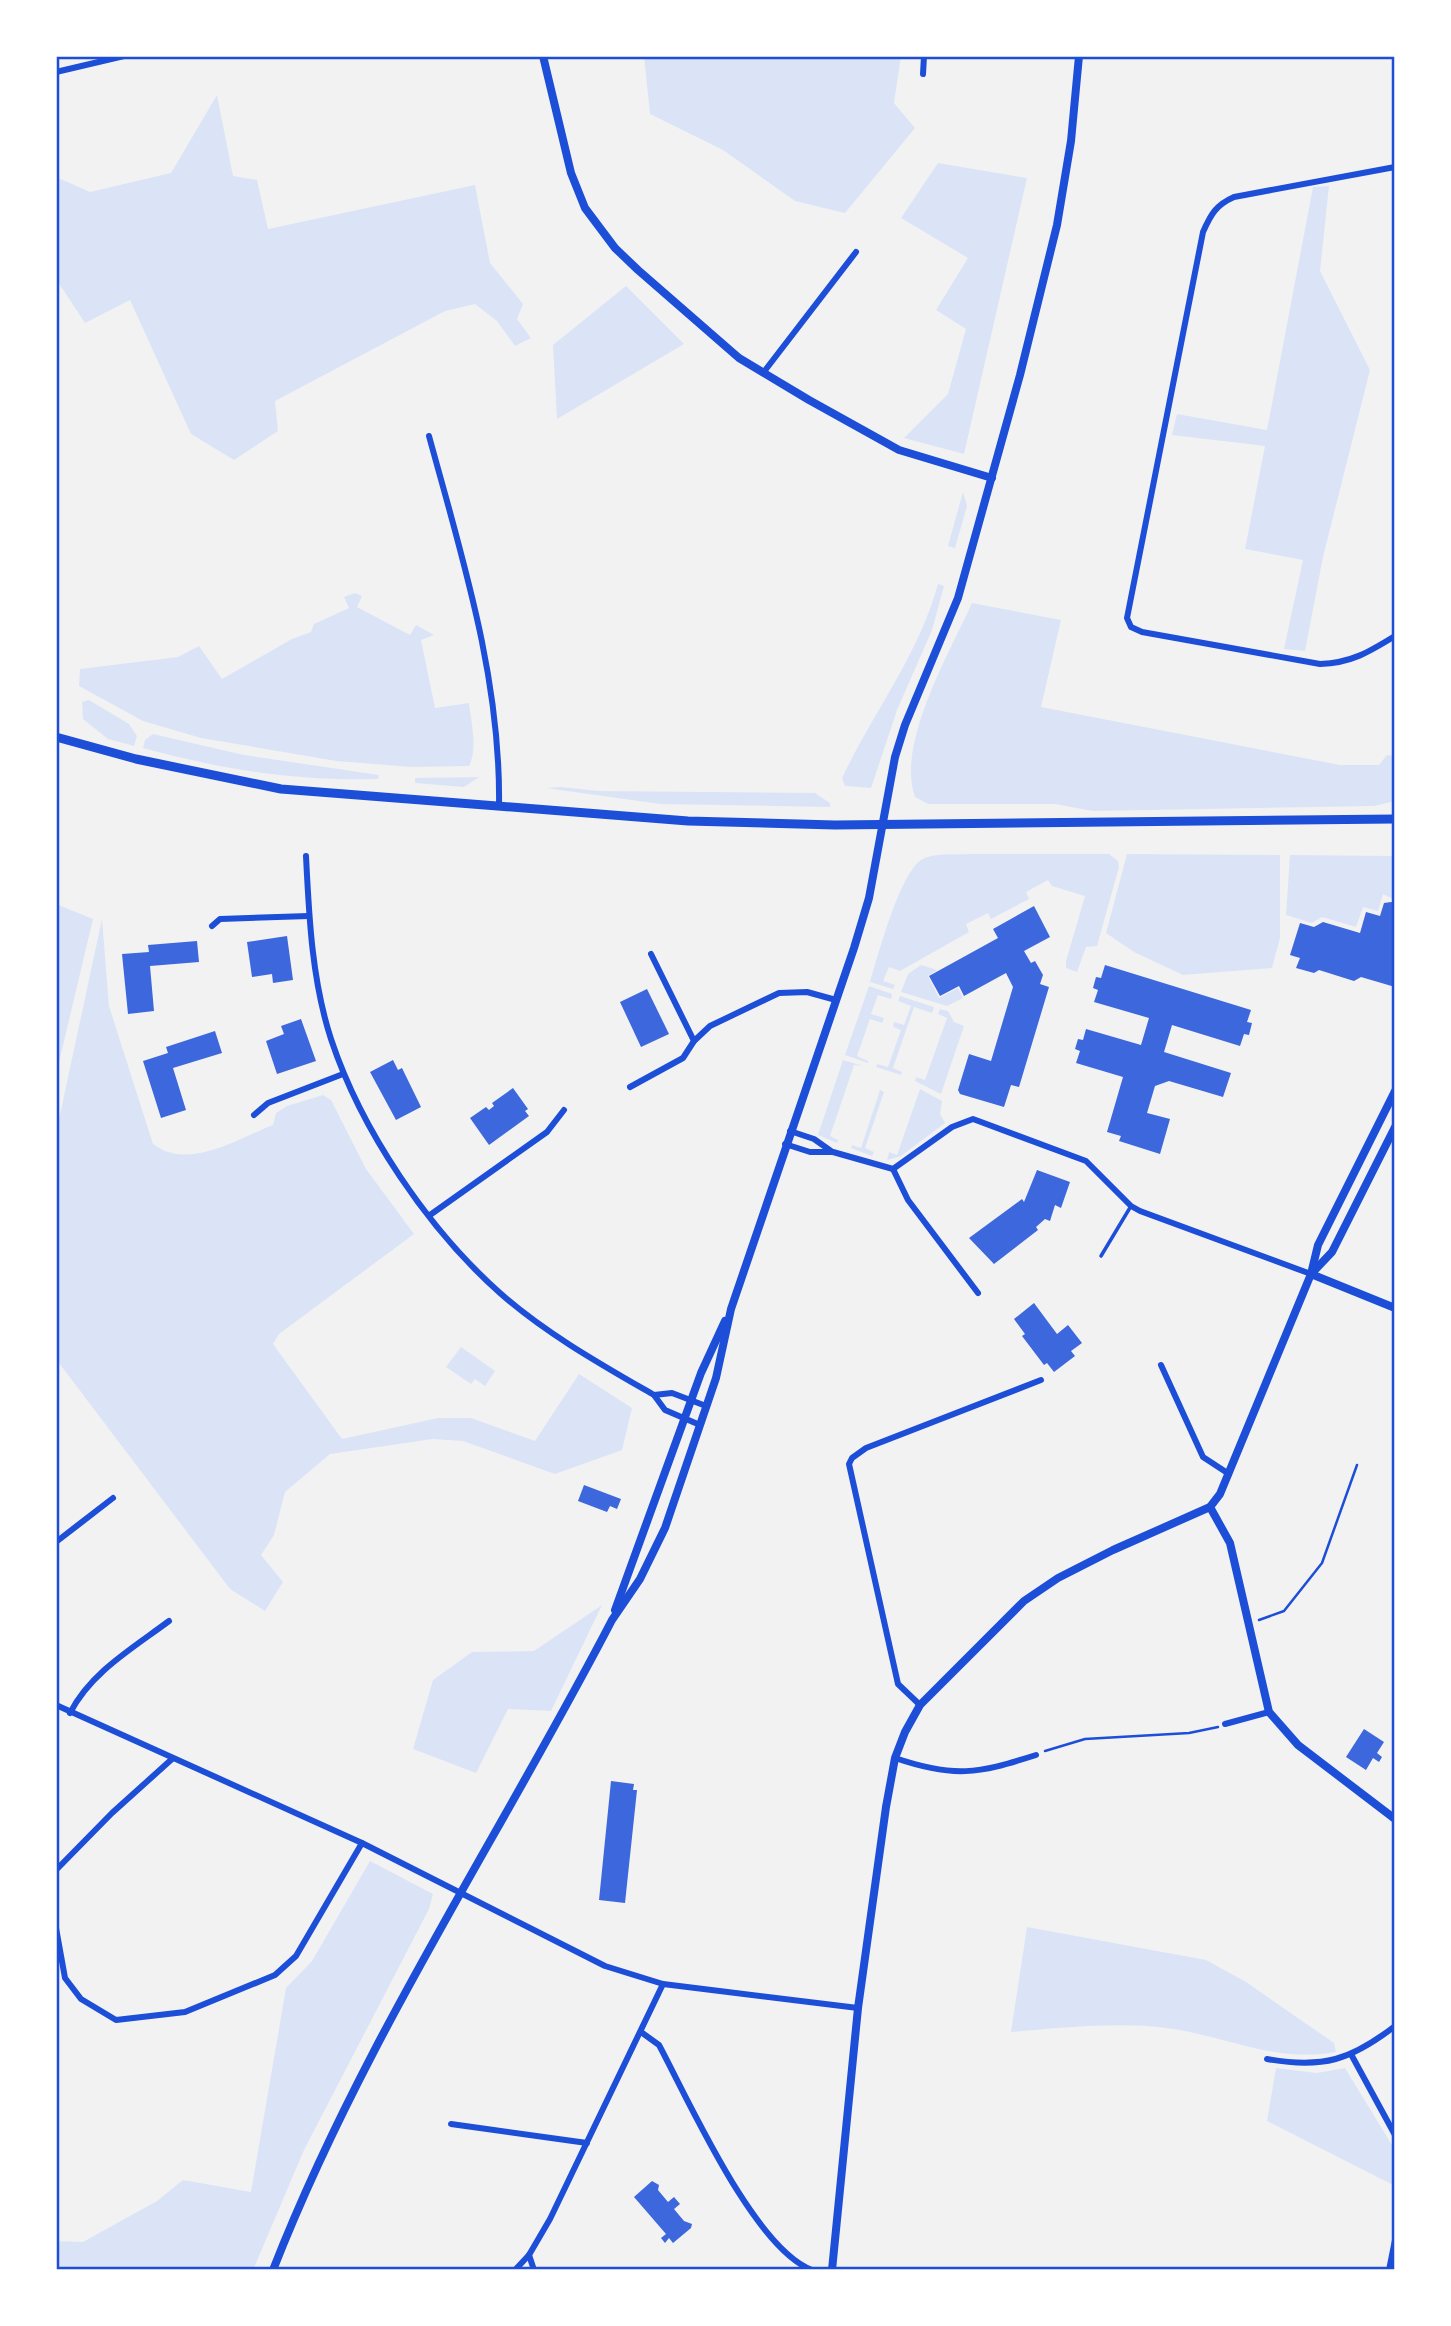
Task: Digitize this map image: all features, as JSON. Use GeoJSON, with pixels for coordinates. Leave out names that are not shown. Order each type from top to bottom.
{"type":"FeatureCollection","features":[{"type":"Feature","properties":{"kind":"main road"},"geometry":{"type":"LineString","coordinates":[[56,737],[136,759],[281,789],[688,821],[882,824],[1395,819]]}},
{"type":"Feature","properties":{"kind":"street"},"geometry":{"type":"LineString","coordinates":[[56,72],[105,58],[124,56]]}},
{"type":"Feature","properties":{"kind":"street"},"geometry":{"type":"LineString","coordinates":[[543,56],[571,173],[594,222],[622,254],[703,330],[763,373],[898,450],[992,478]]}},
{"type":"Feature","properties":{"kind":"street"},"geometry":{"type":"LineString","coordinates":[[923,74],[924,56]]}},
{"type":"Feature","properties":{"kind":"street"},"geometry":{"type":"LineString","coordinates":[[612,1620],[684,1418],[731,1309],[869,898],[882,824],[905,724],[958,598],[1058,225],[1071,142],[1079,56]]}},
{"type":"Feature","properties":{"kind":"street"},"geometry":{"type":"LineString","coordinates":[[1395,167],[1234,197],[1219,204],[1210,215],[1203,232],[1127,618],[1131,627],[1142,632],[1320,664],[1345,663],[1365,655],[1395,636]]}},
{"type":"Feature","properties":{"kind":"street"},"geometry":{"type":"LineString","coordinates":[[763,373],[856,252]]}},
{"type":"Feature","properties":{"kind":"street"},"geometry":{"type":"LineString","coordinates":[[429,436],[474,604],[492,695],[499,772],[499,806]]}},
{"type":"Feature","properties":{"kind":"street"},"geometry":{"type":"LineString","coordinates":[[306,856],[309,916],[320,994],[343,1074],[386,1153],[466,1261],[501,1294],[545,1328],[654,1395],[665,1410],[700,1425]]}},
{"type":"Feature","properties":{"kind":"street"},"geometry":{"type":"LineString","coordinates":[[212,926],[220,919],[309,916]]}},
{"type":"Feature","properties":{"kind":"street"},"geometry":{"type":"LineString","coordinates":[[651,954],[694,1041]]}},
{"type":"Feature","properties":{"kind":"street"},"geometry":{"type":"LineString","coordinates":[[630,1087],[683,1058],[694,1041],[710,1026],[779,993],[807,992],[836,1000]]}},
{"type":"Feature","properties":{"kind":"street"},"geometry":{"type":"LineString","coordinates":[[254,1115],[268,1103],[343,1074]]}},
{"type":"Feature","properties":{"kind":"street"},"geometry":{"type":"LineString","coordinates":[[832,2270],[858,2008],[895,1758],[920,1705],[1024,1601],[1058,1578],[1113,1550],[1210,1507],[1229,1474],[1311,1274],[1318,1245],[1395,1091]]}},
{"type":"Feature","properties":{"kind":"street"},"geometry":{"type":"LineString","coordinates":[[430,1215],[547,1132],[564,1110]]}},
{"type":"Feature","properties":{"kind":"street"},"geometry":{"type":"LineString","coordinates":[[892,1169],[952,1127],[973,1119],[1086,1161],[1131,1206],[1395,1308]]}},
{"type":"Feature","properties":{"kind":"street"},"geometry":{"type":"LineString","coordinates":[[1311,1274],[1332,1252],[1391,1144],[1395,1127]]}},
{"type":"Feature","properties":{"kind":"street"},"geometry":{"type":"LineString","coordinates":[[790,1131],[814,1139],[833,1152]]}},
{"type":"Feature","properties":{"kind":"street"},"geometry":{"type":"LineString","coordinates":[[785,1144],[810,1152],[833,1152],[892,1169],[908,1200],[978,1293]]}},
{"type":"Feature","properties":{"kind":"street"},"geometry":{"type":"LineString","coordinates":[[273,2270],[335,2127],[612,1620],[640,1579],[665,1528],[716,1378],[731,1309]]}},
{"type":"Feature","properties":{"kind":"street"},"geometry":{"type":"LineString","coordinates":[[1161,1365],[1203,1457],[1229,1474]]}},
{"type":"Feature","properties":{"kind":"street"},"geometry":{"type":"LineString","coordinates":[[920,1705],[898,1684],[849,1464],[852,1458],[866,1448],[1041,1380]]}},
{"type":"Feature","properties":{"kind":"street"},"geometry":{"type":"LineString","coordinates":[[654,1395],[672,1393],[706,1406]]}},
{"type":"Feature","properties":{"kind":"street"},"geometry":{"type":"LineString","coordinates":[[56,1542],[113,1498]]}},
{"type":"Feature","properties":{"kind":"street"},"geometry":{"type":"LineString","coordinates":[[1210,1507],[1230,1543],[1269,1712],[1298,1745],[1395,1818]]}},
{"type":"Feature","properties":{"kind":"street"},"geometry":{"type":"LineString","coordinates":[[71,1713],[85,1688],[101,1672],[169,1620]]}},
{"type":"Feature","properties":{"kind":"street"},"geometry":{"type":"LineString","coordinates":[[56,1705],[362,1843],[605,1966],[663,1984],[858,2008]]}},
{"type":"Feature","properties":{"kind":"street"},"geometry":{"type":"LineString","coordinates":[[1225,1724],[1269,1712]]}},
{"type":"Feature","properties":{"kind":"street"},"geometry":{"type":"LineString","coordinates":[[895,1758],[950,1773],[996,1768],[1035,1755]]}},
{"type":"Feature","properties":{"kind":"street"},"geometry":{"type":"LineString","coordinates":[[56,1870],[112,1812],[172,1759]]}},
{"type":"Feature","properties":{"kind":"street"},"geometry":{"type":"LineString","coordinates":[[56,1928],[65,1978],[81,1999],[116,2020],[185,2012],[275,1975],[296,1956],[362,1843]]}},
{"type":"Feature","properties":{"kind":"street"},"geometry":{"type":"LineString","coordinates":[[515,2270],[529,2255],[587,2143],[663,1984]]}},
{"type":"Feature","properties":{"kind":"street"},"geometry":{"type":"LineString","coordinates":[[1267,2059],[1308,2064],[1352,2056],[1395,2026]]}},
{"type":"Feature","properties":{"kind":"street"},"geometry":{"type":"LineString","coordinates":[[641,2032],[659,2045],[737,2192],[780,2246],[812,2270]]}},
{"type":"Feature","properties":{"kind":"street"},"geometry":{"type":"LineString","coordinates":[[1352,2056],[1395,2135]]}},
{"type":"Feature","properties":{"kind":"street"},"geometry":{"type":"LineString","coordinates":[[451,2124],[587,2143]]}},
{"type":"Feature","properties":{"kind":"street"},"geometry":{"type":"LineString","coordinates":[[1390,2270],[1395,2240]]}},
{"type":"Feature","properties":{"kind":"street"},"geometry":{"type":"LineString","coordinates":[[529,2255],[534,2270]]}},
{"type":"Feature","properties":{"kind":"lane"},"geometry":{"type":"LineString","coordinates":[[1101,1256],[1131,1206]]}},
{"type":"Feature","properties":{"kind":"path"},"geometry":{"type":"LineString","coordinates":[[1255,1621],[1284,1611],[1317,1571],[1357,1465]]}},
{"type":"Feature","properties":{"kind":"path"},"geometry":{"type":"LineString","coordinates":[[1035,1755],[1085,1739],[1189,1733],[1225,1724]]}},
{"type":"Feature","properties":{"kind":"shaded area"},"geometry":{"type":"Polygon","coordinates":[[[644,56],[901,56],[894,103],[915,128],[845,213],[795,201],[723,150],[650,114],[644,56]]]}},
{"type":"Feature","properties":{"kind":"shaded area"},"geometry":{"type":"Polygon","coordinates":[[[217,95],[233,176],[257,180],[268,229],[475,185],[490,263],[523,304],[517,319],[531,338],[515,346],[497,321],[475,304],[445,311],[275,401],[278,431],[234,460],[191,434],[130,300],[85,323],[56,279],[56,177],[90,192],[171,173],[217,95]]]}},
{"type":"Feature","properties":{"kind":"shaded area"},"geometry":{"type":"Polygon","coordinates":[[[938,163],[1027,178],[964,454],[904,438],[948,394],[966,329],[936,310],[968,258],[901,218],[938,163]]]}},
{"type":"Feature","properties":{"kind":"shaded area"},"geometry":{"type":"Polygon","coordinates":[[[1329,186],[1320,271],[1370,370],[1323,557],[1305,651],[1284,649],[1303,560],[1245,549],[1265,446],[1172,435],[1177,414],[1267,430],[1313,187],[1329,186]]]}},
{"type":"Feature","properties":{"kind":"shaded area"},"geometry":{"type":"Polygon","coordinates":[[[626,286],[684,344],[557,419],[553,345],[626,286]]]}},
{"type":"Feature","properties":{"kind":"shaded area"},"geometry":{"type":"Polygon","coordinates":[[[963,492],[967,506],[955,548],[948,546],[963,492]]]}},
{"type":"Feature","properties":{"kind":"shaded area"},"geometry":{"type":"Polygon","coordinates":[[[938,584],[944,586],[932,630],[897,710],[871,788],[845,786],[842,778],[919,635],[938,584]]]}},
{"type":"Feature","properties":{"kind":"shaded area"},"geometry":{"type":"Polygon","coordinates":[[[355,593],[362,596],[357,607],[410,635],[416,625],[434,635],[421,640],[435,708],[469,703],[473,752],[469,766],[412,767],[336,761],[201,738],[143,721],[79,686],[80,669],[178,657],[199,646],[222,679],[292,639],[311,632],[314,624],[349,608],[344,597],[355,593]]]}},
{"type":"Feature","properties":{"kind":"shaded area"},"geometry":{"type":"Polygon","coordinates":[[[972,603],[1061,620],[1041,707],[1340,765],[1379,765],[1387,755],[1395,756],[1395,801],[1374,806],[1093,811],[1055,804],[928,804],[915,797],[911,776],[913,752],[928,699],[972,603]]]}},
{"type":"Feature","properties":{"kind":"shaded area"},"geometry":{"type":"Polygon","coordinates":[[[89,700],[129,724],[137,736],[134,746],[108,739],[83,719],[82,702],[89,700]]]}},
{"type":"Feature","properties":{"kind":"shaded area"},"geometry":{"type":"Polygon","coordinates":[[[153,734],[244,755],[379,775],[378,779],[317,778],[231,768],[143,748],[145,740],[153,734]]]}},
{"type":"Feature","properties":{"kind":"shaded area"},"geometry":{"type":"Polygon","coordinates":[[[479,777],[464,787],[415,783],[415,778],[479,777]]]}},
{"type":"Feature","properties":{"kind":"shaded area"},"geometry":{"type":"Polygon","coordinates":[[[546,788],[599,791],[815,793],[830,803],[830,807],[660,804],[546,788]]]}},
{"type":"Feature","properties":{"kind":"shaded area"},"geometry":{"type":"Polygon","coordinates":[[[945,854],[1109,854],[1118,861],[1119,867],[1097,946],[1086,947],[1077,972],[1066,968],[1066,961],[1085,896],[1052,886],[1048,880],[1026,892],[1029,899],[991,919],[988,913],[966,924],[969,932],[900,971],[889,967],[883,981],[895,985],[893,989],[870,982],[897,898],[913,868],[921,860],[945,854]]]}},
{"type":"Feature","properties":{"kind":"shaded area"},"geometry":{"type":"Polygon","coordinates":[[[1127,854],[1280,855],[1280,938],[1272,968],[1183,975],[1134,952],[1106,933],[1127,854]]]}},
{"type":"Feature","properties":{"kind":"shaded area"},"geometry":{"type":"Polygon","coordinates":[[[1290,855],[1395,856],[1395,900],[1383,894],[1378,911],[1363,907],[1356,927],[1322,917],[1312,923],[1286,915],[1290,855]]]}},
{"type":"Feature","properties":{"kind":"shaded area"},"geometry":{"type":"Polygon","coordinates":[[[56,904],[93,919],[56,1075],[56,904]]]}},
{"type":"Feature","properties":{"kind":"shaded area"},"geometry":{"type":"Polygon","coordinates":[[[102,919],[109,1006],[153,1144],[167,1152],[181,1154],[213,1150],[273,1125],[276,1113],[287,1106],[323,1095],[331,1100],[366,1169],[414,1234],[279,1334],[273,1344],[342,1439],[438,1418],[471,1418],[535,1441],[579,1374],[632,1408],[622,1450],[555,1474],[463,1441],[433,1439],[330,1454],[285,1492],[274,1535],[261,1555],[283,1582],[265,1611],[230,1589],[56,1359],[56,1133],[102,919]]]}},
{"type":"Feature","properties":{"kind":"shaded area"},"geometry":{"type":"Polygon","coordinates":[[[921,965],[937,970],[928,976],[939,998],[958,988],[963,998],[947,1006],[901,992],[908,974],[921,965]]]}},
{"type":"Feature","properties":{"kind":"shaded area"},"geometry":{"type":"Polygon","coordinates":[[[869,986],[892,994],[891,999],[878,995],[871,1014],[884,1018],[882,1023],[870,1019],[857,1056],[868,1063],[845,1055],[869,986]]]}},
{"type":"Feature","properties":{"kind":"shaded area"},"geometry":{"type":"Polygon","coordinates":[[[900,996],[934,1007],[932,1013],[914,1007],[893,1068],[902,1072],[901,1075],[876,1067],[877,1064],[888,1067],[901,1030],[893,1027],[894,1022],[904,1025],[911,1006],[898,1001],[900,996]]]}},
{"type":"Feature","properties":{"kind":"shaded area"},"geometry":{"type":"Polygon","coordinates":[[[940,1009],[948,1011],[954,1022],[964,1026],[941,1094],[915,1081],[916,1077],[925,1080],[947,1018],[938,1014],[940,1009]]]}},
{"type":"Feature","properties":{"kind":"shaded area"},"geometry":{"type":"Polygon","coordinates":[[[843,1060],[863,1066],[854,1065],[830,1136],[838,1140],[837,1143],[818,1135],[843,1060]]]}},
{"type":"Feature","properties":{"kind":"shaded area"},"geometry":{"type":"Polygon","coordinates":[[[920,1089],[942,1101],[940,1114],[945,1123],[901,1156],[887,1160],[889,1152],[897,1155],[920,1089]]]}},
{"type":"Feature","properties":{"kind":"shaded area"},"geometry":{"type":"Polygon","coordinates":[[[880,1090],[884,1092],[865,1148],[874,1152],[872,1156],[851,1148],[852,1145],[861,1148],[880,1090]]]}},
{"type":"Feature","properties":{"kind":"shaded area"},"geometry":{"type":"Polygon","coordinates":[[[461,1347],[495,1371],[485,1386],[475,1379],[471,1384],[446,1367],[461,1347]]]}},
{"type":"Feature","properties":{"kind":"shaded area"},"geometry":{"type":"Polygon","coordinates":[[[602,1605],[551,1711],[508,1709],[476,1773],[413,1749],[433,1680],[472,1652],[534,1651],[602,1605]]]}},
{"type":"Feature","properties":{"kind":"shaded area"},"geometry":{"type":"Polygon","coordinates":[[[370,1861],[433,1894],[429,1909],[304,2150],[253,2270],[56,2270],[56,2241],[83,2242],[157,2201],[183,2180],[251,2192],[286,1988],[312,1961],[370,1861]]]}},
{"type":"Feature","properties":{"kind":"shaded area"},"geometry":{"type":"Polygon","coordinates":[[[1027,1927],[1206,1960],[1246,1982],[1334,2043],[1336,2052],[1314,2055],[1274,2052],[1194,2033],[1153,2027],[1092,2026],[1011,2032],[1027,1927]]]}},
{"type":"Feature","properties":{"kind":"shaded area"},"geometry":{"type":"Polygon","coordinates":[[[1276,2068],[1317,2073],[1345,2068],[1395,2150],[1395,2186],[1267,2121],[1276,2068]]]}},
{"type":"Feature","properties":{"kind":"building"},"geometry":{"type":"Polygon","coordinates":[[[1384,903],[1395,903],[1395,987],[1361,977],[1354,981],[1319,970],[1314,973],[1296,968],[1300,958],[1290,955],[1300,923],[1314,927],[1323,922],[1360,933],[1366,912],[1380,916],[1384,903]]]}},
{"type":"Feature","properties":{"kind":"building"},"geometry":{"type":"Polygon","coordinates":[[[1034,906],[1050,937],[1024,951],[1031,963],[1035,961],[1043,975],[1040,984],[1049,987],[1019,1087],[1011,1085],[1004,1107],[960,1094],[958,1090],[969,1054],[991,1061],[1013,987],[1006,973],[964,996],[959,986],[940,996],[929,976],[998,938],[993,929],[1034,906]]]}},
{"type":"Feature","properties":{"kind":"building"},"geometry":{"type":"Polygon","coordinates":[[[287,936],[293,980],[273,983],[272,974],[252,977],[247,942],[287,936]]]}},
{"type":"Feature","properties":{"kind":"building"},"geometry":{"type":"Polygon","coordinates":[[[197,941],[199,962],[150,966],[154,1011],[128,1014],[122,954],[149,952],[148,945],[197,941]]]}},
{"type":"Feature","properties":{"kind":"building"},"geometry":{"type":"Polygon","coordinates":[[[1105,965],[1251,1010],[1247,1022],[1252,1023],[1249,1035],[1244,1034],[1240,1046],[1172,1025],[1164,1052],[1231,1073],[1223,1097],[1169,1081],[1155,1086],[1147,1113],[1170,1119],[1160,1154],[1119,1141],[1121,1136],[1107,1132],[1123,1077],[1076,1063],[1080,1051],[1075,1049],[1078,1039],[1083,1040],[1086,1029],[1141,1045],[1149,1018],[1094,1002],[1098,990],[1093,988],[1096,977],[1101,978],[1105,965]]]}},
{"type":"Feature","properties":{"kind":"building"},"geometry":{"type":"Polygon","coordinates":[[[647,989],[669,1034],[641,1047],[620,1002],[647,989]]]}},
{"type":"Feature","properties":{"kind":"building"},"geometry":{"type":"Polygon","coordinates":[[[301,1019],[316,1061],[277,1074],[266,1041],[284,1034],[281,1026],[301,1019]]]}},
{"type":"Feature","properties":{"kind":"building"},"geometry":{"type":"Polygon","coordinates":[[[215,1031],[222,1053],[173,1068],[186,1110],[161,1118],[143,1061],[168,1053],[166,1047],[215,1031]]]}},
{"type":"Feature","properties":{"kind":"building"},"geometry":{"type":"Polygon","coordinates":[[[393,1060],[398,1070],[402,1068],[421,1107],[396,1120],[370,1072],[393,1060]]]}},
{"type":"Feature","properties":{"kind":"building"},"geometry":{"type":"Polygon","coordinates":[[[513,1088],[528,1109],[525,1111],[529,1116],[489,1145],[470,1118],[486,1107],[489,1110],[494,1106],[492,1103],[513,1088]]]}},
{"type":"Feature","properties":{"kind":"building"},"geometry":{"type":"Polygon","coordinates":[[[1037,1170],[1070,1182],[1061,1208],[1055,1205],[1050,1221],[1045,1219],[1036,1227],[1038,1230],[994,1264],[969,1238],[1022,1199],[1024,1202],[1037,1170]]]}},
{"type":"Feature","properties":{"kind":"building"},"geometry":{"type":"Polygon","coordinates":[[[1034,1303],[1057,1334],[1068,1325],[1082,1343],[1071,1351],[1075,1356],[1054,1372],[1047,1363],[1044,1365],[1022,1336],[1025,1334],[1014,1319],[1034,1303]]]}},
{"type":"Feature","properties":{"kind":"building"},"geometry":{"type":"Polygon","coordinates":[[[584,1485],[621,1499],[617,1509],[610,1506],[607,1512],[578,1501],[584,1485]]]}},
{"type":"Feature","properties":{"kind":"building"},"geometry":{"type":"Polygon","coordinates":[[[1364,1729],[1384,1742],[1377,1753],[1382,1757],[1379,1762],[1373,1758],[1366,1770],[1346,1757],[1364,1729]]]}},
{"type":"Feature","properties":{"kind":"building"},"geometry":{"type":"Polygon","coordinates":[[[611,1781],[634,1784],[633,1790],[637,1790],[625,1903],[599,1900],[611,1781]]]}},
{"type":"Feature","properties":{"kind":"building"},"geometry":{"type":"Polygon","coordinates":[[[652,2181],[659,2185],[658,2190],[668,2202],[674,2197],[680,2204],[674,2209],[684,2221],[692,2224],[691,2228],[673,2243],[669,2238],[665,2243],[661,2238],[666,2234],[634,2197],[652,2181]]]}}]}
